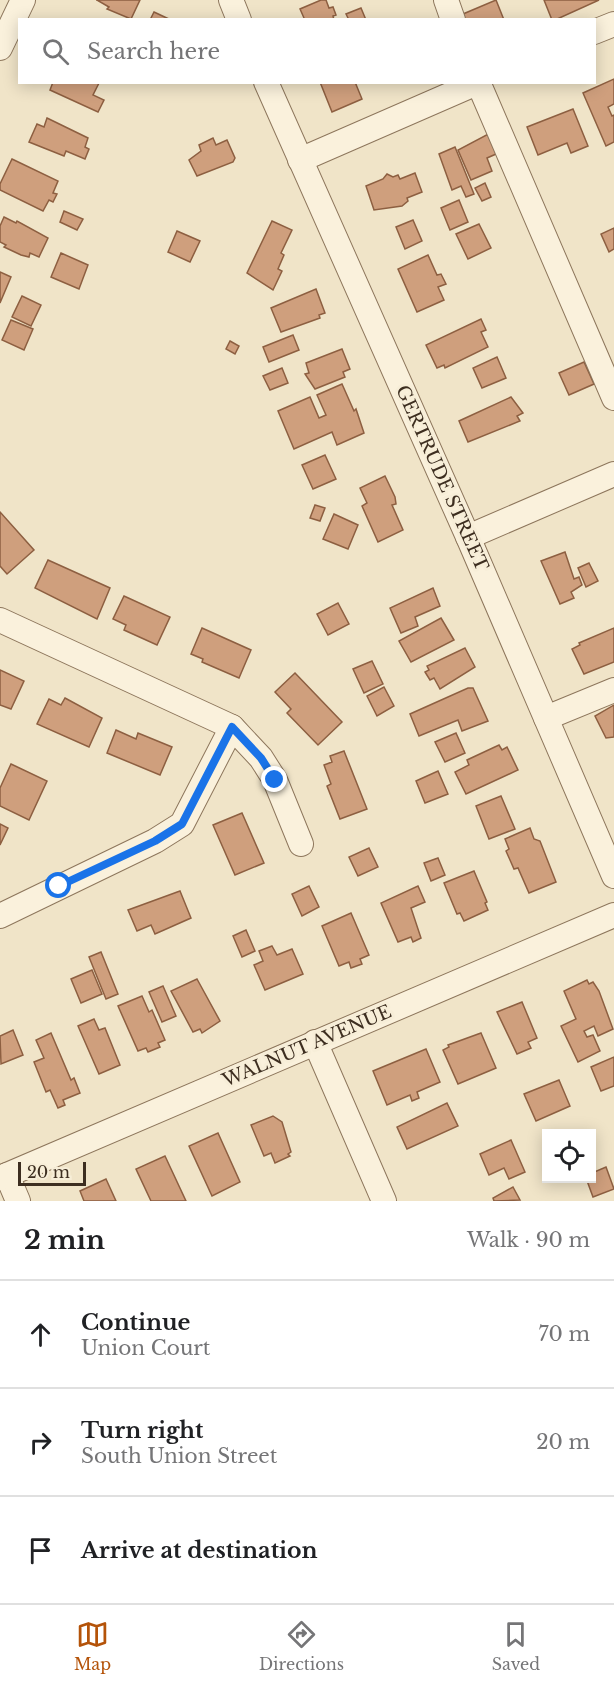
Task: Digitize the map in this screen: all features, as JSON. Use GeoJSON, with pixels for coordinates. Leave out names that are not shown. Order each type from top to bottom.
{"type":"FeatureCollection","features":[{"type":"Feature","properties":{"kind":"street"},"geometry":{"type":"LineString","coordinates":[[0,48],[23,0]]}},
{"type":"Feature","properties":{"kind":"street"},"geometry":{"type":"LineString","coordinates":[[231,0],[238,18]]}},
{"type":"Feature","properties":{"kind":"street"},"geometry":{"type":"LineString","coordinates":[[446,0],[452,18]]}},
{"type":"Feature","properties":{"kind":"street"},"geometry":{"type":"LineString","coordinates":[[596,31],[614,24]]}},
{"type":"Feature","properties":{"kind":"street","name":"GERTRUDE STREET"},"geometry":{"type":"LineString","coordinates":[[267,84],[468,537],[614,876]]}},
{"type":"Feature","properties":{"kind":"street"},"geometry":{"type":"LineString","coordinates":[[300,160],[476,84]]}},
{"type":"Feature","properties":{"kind":"street"},"geometry":{"type":"LineString","coordinates":[[478,84],[605,350],[614,398]]}},
{"type":"Feature","properties":{"kind":"street"},"geometry":{"type":"LineString","coordinates":[[468,537],[614,474]]}},
{"type":"Feature","properties":{"kind":"street"},"geometry":{"type":"LineString","coordinates":[[0,620],[232,727],[261,758],[275,780],[301,844]]}},
{"type":"Feature","properties":{"kind":"street"},"geometry":{"type":"LineString","coordinates":[[546,718],[614,690]]}},
{"type":"Feature","properties":{"kind":"street"},"geometry":{"type":"LineString","coordinates":[[0,916],[155,841],[182,824],[232,727]]}},
{"type":"Feature","properties":{"kind":"street","name":"WALNUT AVENUE"},"geometry":{"type":"LineString","coordinates":[[3,1177],[315,1041],[614,915]]}},
{"type":"Feature","properties":{"kind":"street"},"geometry":{"type":"LineString","coordinates":[[315,1041],[384,1201]]}},
{"type":"Feature","properties":{"kind":"street"},"geometry":{"type":"LineString","coordinates":[[3,1177],[18,1201]]}},
{"type":"Feature","properties":{"kind":"building"},"geometry":{"type":"Polygon","coordinates":[[[97,0],[140,0],[131,18],[107,9],[109,7],[97,0]]]}},
{"type":"Feature","properties":{"kind":"building"},"geometry":{"type":"Polygon","coordinates":[[[326,0],[329,8],[333,7],[336,15],[334,18],[304,18],[300,9],[326,0]]]}},
{"type":"Feature","properties":{"kind":"building"},"geometry":{"type":"Polygon","coordinates":[[[496,0],[503,18],[464,18],[463,14],[496,0]]]}},
{"type":"Feature","properties":{"kind":"building"},"geometry":{"type":"Polygon","coordinates":[[[544,0],[599,0],[559,18],[551,18],[544,0]]]}},
{"type":"Feature","properties":{"kind":"building"},"geometry":{"type":"Polygon","coordinates":[[[361,8],[365,18],[348,18],[346,14],[361,8]]]}},
{"type":"Feature","properties":{"kind":"building"},"geometry":{"type":"Polygon","coordinates":[[[154,12],[167,18],[151,18],[154,12]]]}},
{"type":"Feature","properties":{"kind":"building"},"geometry":{"type":"Polygon","coordinates":[[[614,79],[614,104],[608,107],[612,116],[614,115],[614,142],[606,146],[583,93],[614,79]]]}},
{"type":"Feature","properties":{"kind":"building"},"geometry":{"type":"Polygon","coordinates":[[[52,84],[98,84],[93,95],[104,100],[98,112],[50,90],[52,84]]]}},
{"type":"Feature","properties":{"kind":"building"},"geometry":{"type":"Polygon","coordinates":[[[321,84],[356,84],[362,99],[332,112],[321,84]]]}},
{"type":"Feature","properties":{"kind":"building"},"geometry":{"type":"Polygon","coordinates":[[[573,109],[588,146],[571,153],[567,143],[538,155],[527,127],[573,109]]]}},
{"type":"Feature","properties":{"kind":"building"},"geometry":{"type":"Polygon","coordinates":[[[47,118],[88,138],[85,147],[89,149],[85,159],[66,151],[64,156],[29,142],[37,124],[44,127],[47,118]]]}},
{"type":"Feature","properties":{"kind":"building"},"geometry":{"type":"Polygon","coordinates":[[[494,131],[503,151],[487,158],[492,171],[471,180],[458,150],[494,131]]]}},
{"type":"Feature","properties":{"kind":"building"},"geometry":{"type":"Polygon","coordinates":[[[213,138],[216,145],[227,140],[235,158],[233,162],[197,176],[189,160],[201,151],[199,145],[213,138]]]}},
{"type":"Feature","properties":{"kind":"building"},"geometry":{"type":"Polygon","coordinates":[[[455,147],[474,194],[466,197],[461,186],[452,190],[439,154],[455,147]]]}},
{"type":"Feature","properties":{"kind":"building"},"geometry":{"type":"Polygon","coordinates":[[[12,159],[58,181],[53,193],[57,194],[53,202],[49,200],[43,211],[0,190],[0,184],[12,159]]]}},
{"type":"Feature","properties":{"kind":"building"},"geometry":{"type":"Polygon","coordinates":[[[415,173],[422,192],[407,198],[408,201],[402,206],[374,210],[366,186],[383,179],[387,174],[393,177],[398,175],[400,179],[415,173]]]}},
{"type":"Feature","properties":{"kind":"building"},"geometry":{"type":"Polygon","coordinates":[[[485,183],[491,197],[482,201],[475,188],[485,183]]]}},
{"type":"Feature","properties":{"kind":"building"},"geometry":{"type":"Polygon","coordinates":[[[459,200],[468,222],[450,230],[441,208],[459,200]]]}},
{"type":"Feature","properties":{"kind":"building"},"geometry":{"type":"Polygon","coordinates":[[[64,211],[83,219],[77,230],[60,222],[64,211]]]}},
{"type":"Feature","properties":{"kind":"building"},"geometry":{"type":"Polygon","coordinates":[[[4,217],[16,223],[17,221],[48,238],[39,257],[30,253],[29,257],[21,255],[4,247],[6,245],[0,242],[0,226],[4,217]]]}},
{"type":"Feature","properties":{"kind":"building"},"geometry":{"type":"Polygon","coordinates":[[[413,220],[422,241],[405,249],[396,227],[413,220]]]}},
{"type":"Feature","properties":{"kind":"building"},"geometry":{"type":"Polygon","coordinates":[[[272,221],[292,230],[281,253],[284,255],[278,269],[282,271],[273,290],[247,273],[272,221]]]}},
{"type":"Feature","properties":{"kind":"building"},"geometry":{"type":"Polygon","coordinates":[[[479,224],[491,248],[468,259],[456,234],[479,224]]]}},
{"type":"Feature","properties":{"kind":"building"},"geometry":{"type":"Polygon","coordinates":[[[614,228],[614,249],[609,252],[601,234],[614,228]]]}},
{"type":"Feature","properties":{"kind":"building"},"geometry":{"type":"Polygon","coordinates":[[[177,231],[200,241],[190,262],[168,252],[177,231]]]}},
{"type":"Feature","properties":{"kind":"building"},"geometry":{"type":"Polygon","coordinates":[[[61,253],[88,265],[79,289],[51,277],[61,253]]]}},
{"type":"Feature","properties":{"kind":"building"},"geometry":{"type":"Polygon","coordinates":[[[428,255],[437,275],[441,274],[446,284],[438,287],[444,300],[417,312],[398,269],[428,255]]]}},
{"type":"Feature","properties":{"kind":"building"},"geometry":{"type":"Polygon","coordinates":[[[0,272],[11,277],[0,303],[0,272]]]}},
{"type":"Feature","properties":{"kind":"building"},"geometry":{"type":"Polygon","coordinates":[[[316,289],[325,313],[319,315],[320,318],[281,332],[271,308],[316,289]]]}},
{"type":"Feature","properties":{"kind":"building"},"geometry":{"type":"Polygon","coordinates":[[[22,296],[41,305],[31,326],[12,317],[22,296]]]}},
{"type":"Feature","properties":{"kind":"building"},"geometry":{"type":"Polygon","coordinates":[[[481,319],[486,330],[481,332],[488,347],[445,368],[444,365],[437,368],[426,345],[481,319]]]}},
{"type":"Feature","properties":{"kind":"building"},"geometry":{"type":"Polygon","coordinates":[[[11,320],[33,329],[24,350],[2,340],[11,320]]]}},
{"type":"Feature","properties":{"kind":"building"},"geometry":{"type":"Polygon","coordinates":[[[293,335],[299,350],[269,362],[263,347],[293,335]]]}},
{"type":"Feature","properties":{"kind":"building"},"geometry":{"type":"Polygon","coordinates":[[[230,341],[239,346],[235,354],[226,349],[230,341]]]}},
{"type":"Feature","properties":{"kind":"building"},"geometry":{"type":"Polygon","coordinates":[[[342,349],[350,369],[343,372],[345,377],[315,389],[305,374],[309,373],[306,363],[342,349]]]}},
{"type":"Feature","properties":{"kind":"building"},"geometry":{"type":"Polygon","coordinates":[[[497,357],[506,378],[482,388],[473,368],[497,357]]]}},
{"type":"Feature","properties":{"kind":"building"},"geometry":{"type":"Polygon","coordinates":[[[584,362],[594,384],[569,395],[559,373],[584,362]]]}},
{"type":"Feature","properties":{"kind":"building"},"geometry":{"type":"Polygon","coordinates":[[[282,368],[288,383],[270,390],[263,376],[282,368]]]}},
{"type":"Feature","properties":{"kind":"building"},"geometry":{"type":"Polygon","coordinates":[[[342,384],[354,411],[356,409],[364,433],[337,445],[332,432],[294,449],[278,411],[310,397],[319,418],[326,415],[317,395],[342,384]]]}},
{"type":"Feature","properties":{"kind":"building"},"geometry":{"type":"Polygon","coordinates":[[[511,397],[523,413],[517,416],[520,421],[468,442],[459,421],[511,397]]]}},
{"type":"Feature","properties":{"kind":"building"},"geometry":{"type":"Polygon","coordinates":[[[325,455],[336,479],[313,489],[302,465],[325,455]]]}},
{"type":"Feature","properties":{"kind":"building"},"geometry":{"type":"Polygon","coordinates":[[[385,476],[395,497],[396,504],[392,505],[403,530],[378,542],[362,506],[367,503],[360,488],[385,476]]]}},
{"type":"Feature","properties":{"kind":"building"},"geometry":{"type":"Polygon","coordinates":[[[315,505],[325,508],[320,521],[310,518],[315,505]]]}},
{"type":"Feature","properties":{"kind":"building"},"geometry":{"type":"Polygon","coordinates":[[[0,512],[34,550],[7,574],[0,566],[0,512]]]}},
{"type":"Feature","properties":{"kind":"building"},"geometry":{"type":"Polygon","coordinates":[[[334,514],[358,525],[348,549],[323,539],[334,514]]]}},
{"type":"Feature","properties":{"kind":"building"},"geometry":{"type":"Polygon","coordinates":[[[565,552],[574,579],[579,577],[582,585],[571,592],[574,598],[560,604],[541,561],[565,552]]]}},
{"type":"Feature","properties":{"kind":"building"},"geometry":{"type":"Polygon","coordinates":[[[48,560],[110,588],[97,619],[35,588],[48,560]]]}},
{"type":"Feature","properties":{"kind":"building"},"geometry":{"type":"Polygon","coordinates":[[[589,563],[598,581],[586,587],[578,568],[589,563]]]}},
{"type":"Feature","properties":{"kind":"building"},"geometry":{"type":"Polygon","coordinates":[[[433,588],[440,606],[415,617],[418,626],[401,633],[390,608],[433,588]]]}},
{"type":"Feature","properties":{"kind":"building"},"geometry":{"type":"Polygon","coordinates":[[[124,596],[170,617],[157,645],[124,630],[126,625],[113,619],[124,596]]]}},
{"type":"Feature","properties":{"kind":"building"},"geometry":{"type":"Polygon","coordinates":[[[338,603],[349,624],[328,635],[317,614],[338,603]]]}},
{"type":"Feature","properties":{"kind":"building"},"geometry":{"type":"Polygon","coordinates":[[[441,618],[454,640],[411,662],[399,641],[441,618]]]}},
{"type":"Feature","properties":{"kind":"building"},"geometry":{"type":"Polygon","coordinates":[[[202,628],[251,650],[239,678],[202,662],[203,659],[191,654],[202,628]]]}},
{"type":"Feature","properties":{"kind":"building"},"geometry":{"type":"Polygon","coordinates":[[[614,628],[614,662],[584,674],[572,649],[580,645],[579,643],[614,628]]]}},
{"type":"Feature","properties":{"kind":"building"},"geometry":{"type":"Polygon","coordinates":[[[465,648],[475,667],[440,689],[434,678],[430,680],[425,672],[429,670],[427,666],[465,648]]]}},
{"type":"Feature","properties":{"kind":"building"},"geometry":{"type":"Polygon","coordinates":[[[372,661],[383,684],[364,693],[353,669],[372,661]]]}},
{"type":"Feature","properties":{"kind":"building"},"geometry":{"type":"Polygon","coordinates":[[[0,670],[24,681],[11,709],[0,705],[0,670]]]}},
{"type":"Feature","properties":{"kind":"building"},"geometry":{"type":"Polygon","coordinates":[[[295,673],[342,722],[318,745],[287,713],[291,709],[275,692],[295,673]]]}},
{"type":"Feature","properties":{"kind":"building"},"geometry":{"type":"Polygon","coordinates":[[[384,687],[394,706],[377,716],[367,696],[384,687]]]}},
{"type":"Feature","properties":{"kind":"building"},"geometry":{"type":"Polygon","coordinates":[[[468,688],[473,688],[488,721],[462,731],[458,720],[419,736],[410,714],[468,688]]]}},
{"type":"Feature","properties":{"kind":"building"},"geometry":{"type":"Polygon","coordinates":[[[65,698],[102,718],[89,747],[37,724],[49,699],[61,705],[65,698]]]}},
{"type":"Feature","properties":{"kind":"building"},"geometry":{"type":"Polygon","coordinates":[[[614,705],[614,737],[606,738],[595,716],[614,705]]]}},
{"type":"Feature","properties":{"kind":"building"},"geometry":{"type":"Polygon","coordinates":[[[116,730],[136,739],[138,733],[172,747],[160,775],[107,753],[116,730]]]}},
{"type":"Feature","properties":{"kind":"building"},"geometry":{"type":"Polygon","coordinates":[[[456,733],[465,753],[445,762],[435,742],[456,733]]]}},
{"type":"Feature","properties":{"kind":"building"},"geometry":{"type":"Polygon","coordinates":[[[499,745],[502,750],[507,747],[518,770],[466,794],[455,772],[469,765],[467,760],[499,745]]]}},
{"type":"Feature","properties":{"kind":"building"},"geometry":{"type":"Polygon","coordinates":[[[344,751],[367,809],[340,819],[327,786],[331,784],[324,765],[332,762],[330,756],[344,751]]]}},
{"type":"Feature","properties":{"kind":"building"},"geometry":{"type":"Polygon","coordinates":[[[11,764],[47,781],[29,820],[0,806],[0,788],[11,764]]]}},
{"type":"Feature","properties":{"kind":"building"},"geometry":{"type":"Polygon","coordinates":[[[438,771],[448,794],[425,803],[416,781],[438,771]]]}},
{"type":"Feature","properties":{"kind":"building"},"geometry":{"type":"Polygon","coordinates":[[[501,796],[515,829],[489,839],[476,806],[501,796]]]}},
{"type":"Feature","properties":{"kind":"building"},"geometry":{"type":"Polygon","coordinates":[[[242,813],[264,863],[235,875],[213,825],[242,813]]]}},
{"type":"Feature","properties":{"kind":"building"},"geometry":{"type":"Polygon","coordinates":[[[0,824],[8,828],[0,845],[0,824]]]}},
{"type":"Feature","properties":{"kind":"building"},"geometry":{"type":"Polygon","coordinates":[[[530,828],[534,839],[540,841],[556,882],[529,893],[518,868],[514,869],[506,851],[509,849],[505,839],[530,828]]]}},
{"type":"Feature","properties":{"kind":"building"},"geometry":{"type":"Polygon","coordinates":[[[369,848],[378,867],[358,876],[349,857],[369,848]]]}},
{"type":"Feature","properties":{"kind":"building"},"geometry":{"type":"Polygon","coordinates":[[[438,858],[445,875],[431,881],[424,863],[438,858]]]}},
{"type":"Feature","properties":{"kind":"building"},"geometry":{"type":"Polygon","coordinates":[[[474,871],[488,910],[464,921],[460,913],[457,914],[444,883],[474,871]]]}},
{"type":"Feature","properties":{"kind":"building"},"geometry":{"type":"Polygon","coordinates":[[[309,886],[319,907],[302,916],[292,894],[309,886]]]}},
{"type":"Feature","properties":{"kind":"building"},"geometry":{"type":"Polygon","coordinates":[[[418,886],[425,902],[411,908],[421,938],[413,942],[411,937],[398,942],[381,903],[418,886]]]}},
{"type":"Feature","properties":{"kind":"building"},"geometry":{"type":"Polygon","coordinates":[[[180,891],[191,918],[155,934],[151,925],[137,931],[128,910],[180,891]]]}},
{"type":"Feature","properties":{"kind":"building"},"geometry":{"type":"Polygon","coordinates":[[[351,913],[369,955],[360,959],[362,964],[351,968],[349,962],[339,966],[322,926],[351,913]]]}},
{"type":"Feature","properties":{"kind":"building"},"geometry":{"type":"Polygon","coordinates":[[[246,930],[255,951],[242,957],[233,936],[246,930]]]}},
{"type":"Feature","properties":{"kind":"building"},"geometry":{"type":"Polygon","coordinates":[[[272,946],[277,955],[292,949],[303,974],[265,990],[254,965],[263,961],[259,951],[272,946]]]}},
{"type":"Feature","properties":{"kind":"building"},"geometry":{"type":"Polygon","coordinates":[[[101,952],[118,994],[106,999],[89,957],[101,952]]]}},
{"type":"Feature","properties":{"kind":"building"},"geometry":{"type":"Polygon","coordinates":[[[92,970],[102,994],[81,1003],[71,979],[92,970]]]}},
{"type":"Feature","properties":{"kind":"building"},"geometry":{"type":"Polygon","coordinates":[[[197,979],[220,1021],[202,1033],[200,1029],[193,1032],[171,991],[197,979]]]}},
{"type":"Feature","properties":{"kind":"building"},"geometry":{"type":"Polygon","coordinates":[[[587,980],[589,984],[593,982],[599,991],[613,1029],[598,1036],[594,1026],[584,1031],[587,1037],[593,1035],[600,1051],[578,1062],[561,1026],[576,1019],[564,991],[587,980]]]}},
{"type":"Feature","properties":{"kind":"building"},"geometry":{"type":"Polygon","coordinates":[[[163,986],[176,1016],[162,1022],[149,992],[163,986]]]}},
{"type":"Feature","properties":{"kind":"building"},"geometry":{"type":"Polygon","coordinates":[[[142,996],[149,1012],[152,1010],[165,1040],[158,1043],[160,1047],[148,1052],[146,1048],[138,1051],[118,1006],[142,996]]]}},
{"type":"Feature","properties":{"kind":"building"},"geometry":{"type":"Polygon","coordinates":[[[522,1002],[537,1038],[528,1042],[531,1048],[517,1054],[497,1012],[522,1002]]]}},
{"type":"Feature","properties":{"kind":"building"},"geometry":{"type":"Polygon","coordinates":[[[94,1019],[99,1030],[105,1028],[120,1065],[99,1074],[78,1026],[94,1019]]]}},
{"type":"Feature","properties":{"kind":"building"},"geometry":{"type":"Polygon","coordinates":[[[13,1030],[23,1055],[1,1064],[0,1036],[13,1030]]]}},
{"type":"Feature","properties":{"kind":"building"},"geometry":{"type":"Polygon","coordinates":[[[51,1033],[71,1080],[74,1078],[80,1093],[63,1100],[65,1105],[58,1108],[50,1090],[46,1092],[34,1062],[44,1058],[36,1040],[51,1033]]]}},
{"type":"Feature","properties":{"kind":"building"},"geometry":{"type":"Polygon","coordinates":[[[481,1033],[496,1068],[458,1084],[443,1050],[449,1047],[448,1045],[481,1033]]]}},
{"type":"Feature","properties":{"kind":"building"},"geometry":{"type":"Polygon","coordinates":[[[426,1049],[440,1082],[417,1092],[419,1098],[412,1101],[410,1095],[387,1105],[373,1071],[426,1049]]]}},
{"type":"Feature","properties":{"kind":"building"},"geometry":{"type":"Polygon","coordinates":[[[614,1057],[614,1086],[601,1091],[591,1067],[614,1057]]]}},
{"type":"Feature","properties":{"kind":"building"},"geometry":{"type":"Polygon","coordinates":[[[559,1080],[570,1106],[536,1121],[524,1094],[559,1080]]]}},
{"type":"Feature","properties":{"kind":"building"},"geometry":{"type":"Polygon","coordinates":[[[447,1103],[458,1126],[407,1149],[397,1127],[447,1103]]]}},
{"type":"Feature","properties":{"kind":"building"},"geometry":{"type":"Polygon","coordinates":[[[273,1116],[282,1122],[291,1152],[288,1154],[290,1156],[275,1163],[271,1153],[264,1156],[251,1125],[273,1116]]]}},
{"type":"Feature","properties":{"kind":"building"},"geometry":{"type":"Polygon","coordinates":[[[218,1133],[240,1182],[212,1196],[189,1146],[218,1133]]]}},
{"type":"Feature","properties":{"kind":"building"},"geometry":{"type":"Polygon","coordinates":[[[511,1140],[525,1172],[509,1179],[504,1168],[489,1175],[480,1154],[511,1140]]]}},
{"type":"Feature","properties":{"kind":"building"},"geometry":{"type":"Polygon","coordinates":[[[165,1156],[186,1201],[151,1201],[136,1169],[165,1156]]]}},
{"type":"Feature","properties":{"kind":"building"},"geometry":{"type":"Polygon","coordinates":[[[606,1167],[614,1189],[593,1197],[588,1183],[596,1183],[596,1171],[606,1167]]]}},
{"type":"Feature","properties":{"kind":"building"},"geometry":{"type":"Polygon","coordinates":[[[106,1179],[116,1201],[84,1201],[80,1191],[106,1179]]]}},
{"type":"Feature","properties":{"kind":"building"},"geometry":{"type":"Polygon","coordinates":[[[513,1187],[520,1200],[494,1201],[493,1198],[513,1187]]]}},
{"type":"Feature","properties":{"kind":"route"},"geometry":{"type":"LineString","coordinates":[[59,886],[155,841],[182,824],[232,727],[261,758],[275,780]]}}]}
